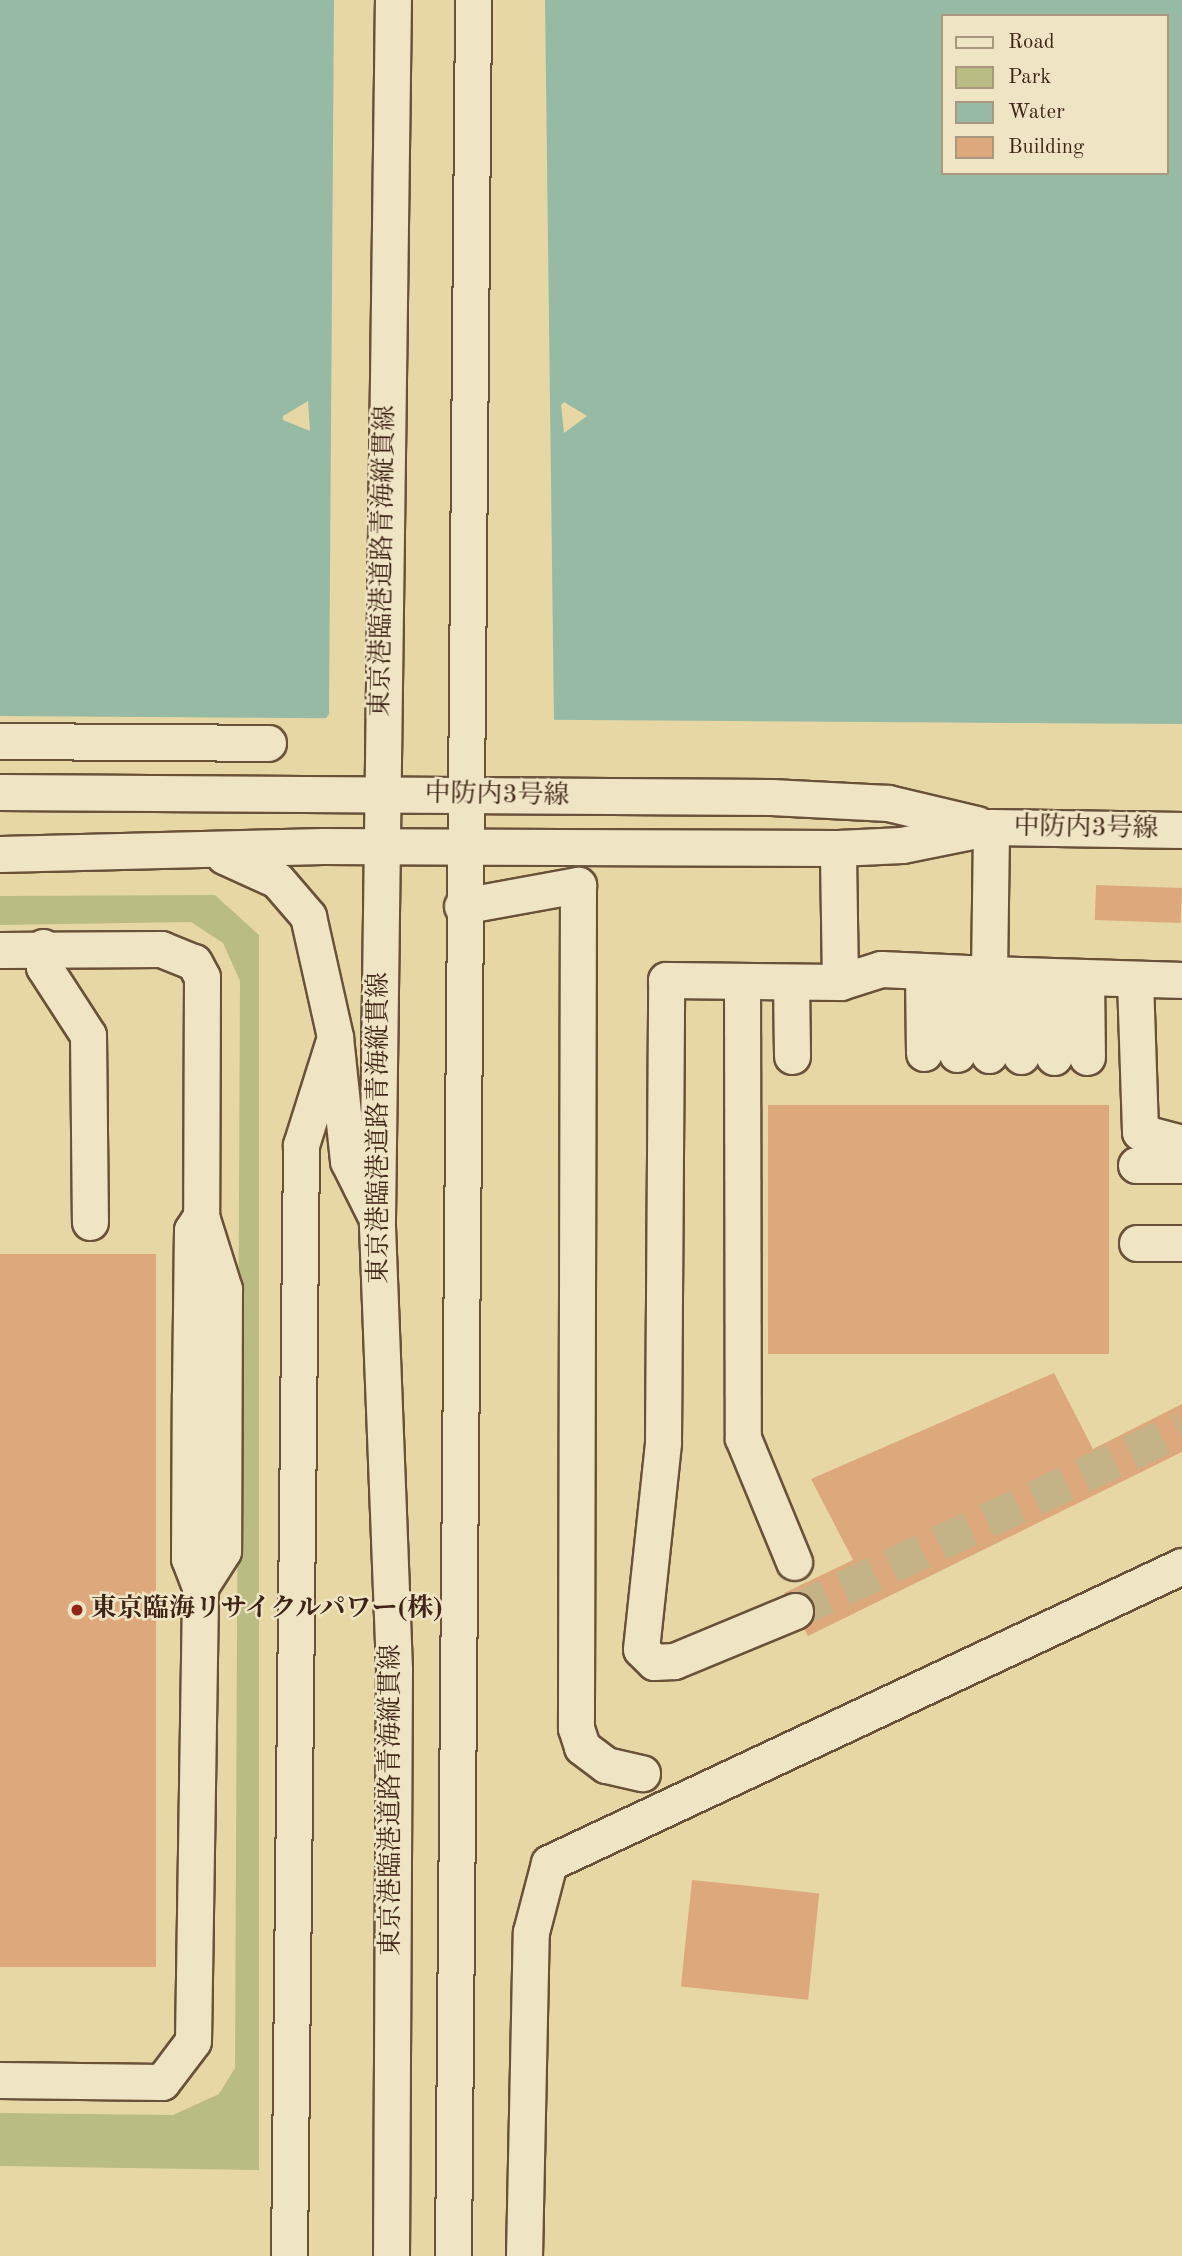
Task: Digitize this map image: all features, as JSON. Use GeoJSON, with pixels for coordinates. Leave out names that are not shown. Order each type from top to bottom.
{"type":"FeatureCollection","features":[{"type":"Feature","properties":{"kind":"street","name":"東京港臨港道路青海縦貫線"},"geometry":{"type":"LineString","coordinates":[[391,2256],[394,1669],[377,1219],[382,847],[380,794],[393,0]]}},
{"type":"Feature","properties":{"kind":"street"},"geometry":{"type":"LineString","coordinates":[[453,2256],[467,1091],[461,846],[473,0]]}},
{"type":"Feature","properties":{"kind":"street"},"geometry":{"type":"LineString","coordinates":[[0,741],[268,743]]}},
{"type":"Feature","properties":{"kind":"street","name":"中防内3号線"},"geometry":{"type":"LineString","coordinates":[[0,792],[380,794],[888,803],[991,827]]}},
{"type":"Feature","properties":{"kind":"street","name":"中防内3号線"},"geometry":{"type":"LineString","coordinates":[[0,854],[215,853],[461,846],[838,848],[901,845],[991,827],[1182,830]]}},
{"type":"Feature","properties":{"kind":"street"},"geometry":{"type":"LineString","coordinates":[[991,827],[1005,975],[1005,1055]]}},
{"type":"Feature","properties":{"kind":"street"},"geometry":{"type":"LineString","coordinates":[[838,848],[840,982]]}},
{"type":"Feature","properties":{"kind":"street"},"geometry":{"type":"LineString","coordinates":[[215,853],[262,870],[302,905],[317,939],[335,1037],[348,1161],[377,1219]]}},
{"type":"Feature","properties":{"kind":"street"},"geometry":{"type":"LineString","coordinates":[[463,906],[578,885],[576,1728],[582,1747],[606,1765],[642,1773]]}},
{"type":"Feature","properties":{"kind":"street"},"geometry":{"type":"LineString","coordinates":[[0,950],[43,947],[161,949],[194,962],[202,976],[206,1014],[201,1216],[192,1230],[189,1559],[200,1587],[193,2041],[162,2082],[0,2080]]}},
{"type":"Feature","properties":{"kind":"street"},"geometry":{"type":"LineString","coordinates":[[43,947],[44,967],[88,1035],[90,1222]]}},
{"type":"Feature","properties":{"kind":"street"},"geometry":{"type":"LineString","coordinates":[[795,1611],[674,1661],[654,1662],[641,1649],[663,1442],[666,980],[840,982],[880,969],[1182,980]]}},
{"type":"Feature","properties":{"kind":"street"},"geometry":{"type":"LineString","coordinates":[[1005,975],[1005,1055]]}},
{"type":"Feature","properties":{"kind":"street"},"geometry":{"type":"LineString","coordinates":[[1005,975],[1005,1055]]}},
{"type":"Feature","properties":{"kind":"street"},"geometry":{"type":"LineString","coordinates":[[1135,980],[1140,1132],[1182,1143]]}},
{"type":"Feature","properties":{"kind":"street"},"geometry":{"type":"LineString","coordinates":[[742,981],[743,1438],[794,1562]]}},
{"type":"Feature","properties":{"kind":"street"},"geometry":{"type":"LineString","coordinates":[[791,982],[792,1056]]}},
{"type":"Feature","properties":{"kind":"street"},"geometry":{"type":"LineString","coordinates":[[289,2256],[301,1145],[335,1037]]}},
{"type":"Feature","properties":{"kind":"street"},"geometry":{"type":"LineString","coordinates":[[1136,1166],[1182,1165]]}},
{"type":"Feature","properties":{"kind":"street"},"geometry":{"type":"LineString","coordinates":[[1137,1243],[1182,1243]]}},
{"type":"Feature","properties":{"kind":"street"},"geometry":{"type":"LineString","coordinates":[[524,2256],[531,1932],[549,1863],[1182,1566]]}},
{"type":"Feature","properties":{"kind":"green space"},"geometry":{"type":"Polygon","coordinates":[[[215,895],[259,935],[259,2170],[0,2166],[0,2113],[173,2115],[219,2094],[235,2068],[240,981],[223,943],[191,922],[0,925],[0,896],[215,895]]]}},
{"type":"Feature","properties":{"kind":"water"},"geometry":{"type":"Polygon","coordinates":[[[0,0],[1182,0],[1182,724],[0,716],[0,0]],[[308,401],[283,416],[283,420],[310,431],[308,401]],[[564,402],[561,405],[564,433],[587,416],[564,402]]]}},
{"type":"Feature","properties":{"kind":"pier"},"geometry":{"type":"Polygon","coordinates":[[[334,0],[545,0],[554,723],[323,722],[329,714],[334,0]]]}},
{"type":"Feature","properties":{"kind":"building"},"geometry":{"type":"Polygon","coordinates":[[[1096,885],[1182,888],[1181,923],[1095,920],[1096,885]]]}},
{"type":"Feature","properties":{"kind":"building"},"geometry":{"type":"Polygon","coordinates":[[[768,1105],[1109,1105],[1109,1354],[768,1354],[768,1105]]]}},
{"type":"Feature","properties":{"kind":"building","name":"東京臨海リサイクルパワー(株)"},"geometry":{"type":"Polygon","coordinates":[[[0,1254],[156,1254],[156,1967],[0,1967],[0,1254]]]}},
{"type":"Feature","properties":{"kind":"building"},"geometry":{"type":"Polygon","coordinates":[[[1054,1373],[1093,1449],[1182,1404],[1182,1452],[808,1636],[784,1593],[853,1560],[811,1479],[1054,1373]]]}},
{"type":"Feature","properties":{"kind":"building"},"geometry":{"type":"Polygon","coordinates":[[[692,1880],[819,1893],[808,2000],[681,1986],[692,1880]]]}},
{"type":"Feature","properties":{"kind":"tunnel"},"geometry":{"type":"LineString","coordinates":[[795,1611],[1182,1428]]}},
{"type":"Feature","properties":{"kind":"place","name":"東京臨海リサイクルパワー(株)"},"geometry":{"type":"Point","coordinates":[77,1610]}}]}
